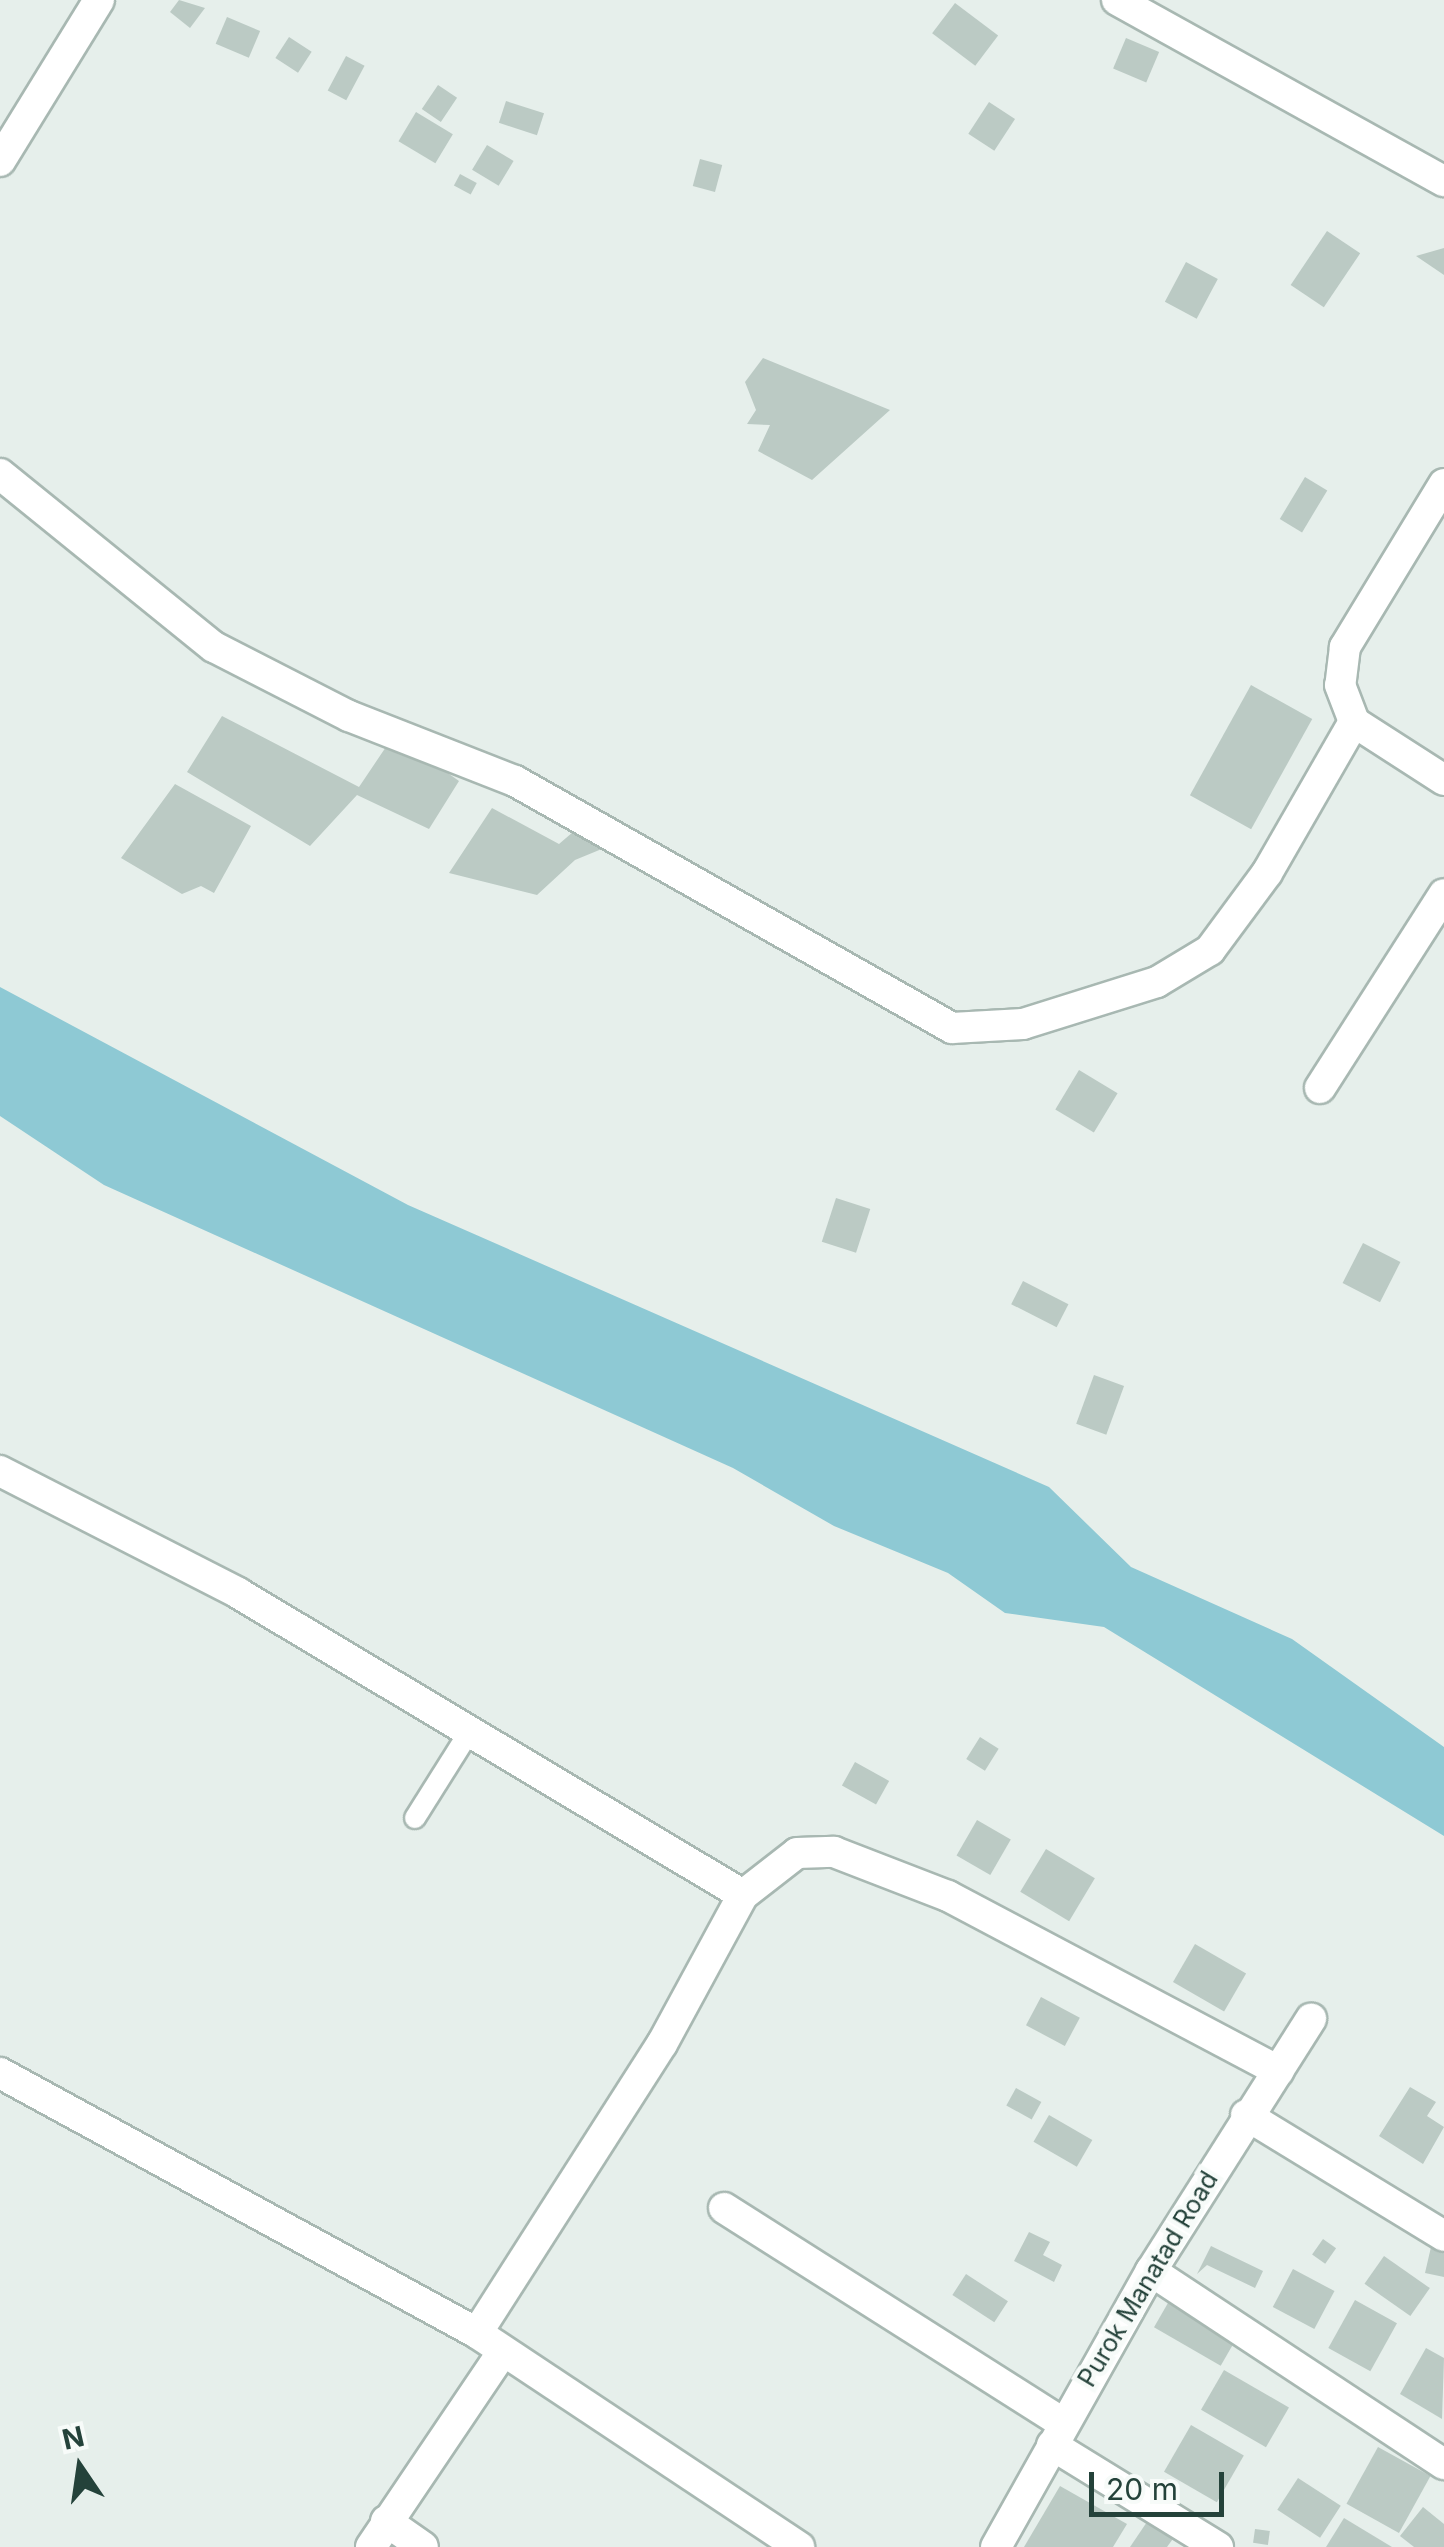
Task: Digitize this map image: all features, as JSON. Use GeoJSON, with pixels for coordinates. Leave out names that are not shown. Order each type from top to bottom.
{"type":"FeatureCollection","features":[{"type":"Feature","properties":{"kind":"street"},"geometry":{"type":"LineString","coordinates":[[0,161],[99,0]]}},
{"type":"Feature","properties":{"kind":"street"},"geometry":{"type":"LineString","coordinates":[[1117,0],[1444,181]]}},
{"type":"Feature","properties":{"kind":"street"},"geometry":{"type":"LineString","coordinates":[[0,474],[231,657],[349,716],[515,780],[952,1028],[1023,1024],[1158,982],[1210,950],[1267,873],[1354,722]]}},
{"type":"Feature","properties":{"kind":"street"},"geometry":{"type":"LineString","coordinates":[[1444,484],[1344,647],[1340,685],[1354,722],[1444,780]]}},
{"type":"Feature","properties":{"kind":"street"},"geometry":{"type":"LineString","coordinates":[[1320,1088],[1444,894]]}},
{"type":"Feature","properties":{"kind":"street"},"geometry":{"type":"LineString","coordinates":[[0,1471],[238,1593],[743,1895]]}},
{"type":"Feature","properties":{"kind":"street"},"geometry":{"type":"LineString","coordinates":[[477,2332],[662,2044],[743,1895],[798,1852],[834,1852],[948,1896],[1278,2070]]}},
{"type":"Feature","properties":{"kind":"street","name":"Purok Manatad Road"},"geometry":{"type":"LineString","coordinates":[[996,2547],[1151,2271],[1246,2115],[1312,2019]]}},
{"type":"Feature","properties":{"kind":"street"},"geometry":{"type":"LineString","coordinates":[[0,2074],[477,2332],[799,2547]]}},
{"type":"Feature","properties":{"kind":"street"},"geometry":{"type":"LineString","coordinates":[[1246,2115],[1444,2236]]}},
{"type":"Feature","properties":{"kind":"street"},"geometry":{"type":"LineString","coordinates":[[724,2208],[1218,2547]]}},
{"type":"Feature","properties":{"kind":"street"},"geometry":{"type":"LineString","coordinates":[[1151,2271],[1444,2464]]}},
{"type":"Feature","properties":{"kind":"street"},"geometry":{"type":"LineString","coordinates":[[423,2547],[378,2534],[503,2351]]}},
{"type":"Feature","properties":{"kind":"lane"},"geometry":{"type":"LineString","coordinates":[[414,1818],[468,1734]]}},
{"type":"Feature","properties":{"kind":"water"},"geometry":{"type":"Polygon","coordinates":[[[0,987],[408,1205],[1049,1487],[1131,1567],[1292,1639],[1444,1747],[1444,1836],[1104,1627],[1005,1613],[948,1573],[834,1526],[733,1468],[104,1185],[0,1116],[0,987]]]}},
{"type":"Feature","properties":{"kind":"building"},"geometry":{"type":"Polygon","coordinates":[[[179,0],[205,8],[190,28],[170,12],[179,0]]]}},
{"type":"Feature","properties":{"kind":"building"},"geometry":{"type":"Polygon","coordinates":[[[955,3],[998,35],[975,66],[932,33],[955,3]]]}},
{"type":"Feature","properties":{"kind":"building"},"geometry":{"type":"Polygon","coordinates":[[[227,17],[260,31],[249,58],[216,44],[227,17]]]}},
{"type":"Feature","properties":{"kind":"building"},"geometry":{"type":"Polygon","coordinates":[[[289,37],[312,52],[298,73],[275,58],[289,37]]]}},
{"type":"Feature","properties":{"kind":"building"},"geometry":{"type":"Polygon","coordinates":[[[1126,38],[1159,52],[1146,82],[1113,68],[1126,38]]]}},
{"type":"Feature","properties":{"kind":"building"},"geometry":{"type":"Polygon","coordinates":[[[346,56],[365,66],[346,100],[328,90],[346,56]]]}},
{"type":"Feature","properties":{"kind":"building"},"geometry":{"type":"Polygon","coordinates":[[[438,85],[457,98],[441,122],[422,109],[438,85]]]}},
{"type":"Feature","properties":{"kind":"building"},"geometry":{"type":"Polygon","coordinates":[[[506,101],[544,113],[537,135],[499,123],[506,101]]]}},
{"type":"Feature","properties":{"kind":"building"},"geometry":{"type":"Polygon","coordinates":[[[989,102],[1015,119],[994,151],[968,134],[989,102]]]}},
{"type":"Feature","properties":{"kind":"building"},"geometry":{"type":"Polygon","coordinates":[[[416,112],[453,134],[435,163],[398,141],[416,112]]]}},
{"type":"Feature","properties":{"kind":"building"},"geometry":{"type":"Polygon","coordinates":[[[487,145],[514,161],[499,186],[472,170],[487,145]]]}},
{"type":"Feature","properties":{"kind":"building"},"geometry":{"type":"Polygon","coordinates":[[[700,159],[722,165],[715,192],[693,186],[700,159]]]}},
{"type":"Feature","properties":{"kind":"building"},"geometry":{"type":"Polygon","coordinates":[[[460,174],[477,183],[471,194],[454,185],[460,174]]]}},
{"type":"Feature","properties":{"kind":"building"},"geometry":{"type":"Polygon","coordinates":[[[1327,231],[1360,253],[1324,307],[1291,285],[1327,231]]]}},
{"type":"Feature","properties":{"kind":"building"},"geometry":{"type":"Polygon","coordinates":[[[1444,248],[1444,275],[1416,256],[1444,248]]]}},
{"type":"Feature","properties":{"kind":"building"},"geometry":{"type":"Polygon","coordinates":[[[1186,262],[1218,279],[1197,319],[1165,302],[1186,262]]]}},
{"type":"Feature","properties":{"kind":"building"},"geometry":{"type":"Polygon","coordinates":[[[763,358],[890,410],[812,480],[758,451],[770,425],[747,424],[756,410],[745,382],[763,358]]]}},
{"type":"Feature","properties":{"kind":"building"},"geometry":{"type":"Polygon","coordinates":[[[1305,477],[1327,490],[1302,532],[1280,519],[1305,477]]]}},
{"type":"Feature","properties":{"kind":"building"},"geometry":{"type":"Polygon","coordinates":[[[1251,685],[1312,719],[1251,829],[1190,795],[1251,685]]]}},
{"type":"Feature","properties":{"kind":"building"},"geometry":{"type":"Polygon","coordinates":[[[222,716],[359,787],[394,735],[459,781],[429,829],[357,795],[310,846],[187,772],[222,716]]]}},
{"type":"Feature","properties":{"kind":"building"},"geometry":{"type":"Polygon","coordinates":[[[175,784],[251,826],[214,893],[201,886],[182,894],[121,858],[175,784]]]}},
{"type":"Feature","properties":{"kind":"building"},"geometry":{"type":"Polygon","coordinates":[[[492,808],[559,844],[580,826],[609,846],[575,860],[537,895],[449,873],[492,808]]]}},
{"type":"Feature","properties":{"kind":"building"},"geometry":{"type":"Polygon","coordinates":[[[1079,1070],[1118,1093],[1094,1133],[1055,1109],[1079,1070]]]}},
{"type":"Feature","properties":{"kind":"building"},"geometry":{"type":"Polygon","coordinates":[[[836,1198],[870,1209],[856,1253],[822,1242],[836,1198]]]}},
{"type":"Feature","properties":{"kind":"building"},"geometry":{"type":"Polygon","coordinates":[[[1363,1243],[1400,1262],[1380,1302],[1343,1283],[1363,1243]]]}},
{"type":"Feature","properties":{"kind":"building"},"geometry":{"type":"Polygon","coordinates":[[[1023,1281],[1068,1304],[1057,1327],[1011,1304],[1023,1281]]]}},
{"type":"Feature","properties":{"kind":"building"},"geometry":{"type":"Polygon","coordinates":[[[1094,1375],[1124,1386],[1106,1435],[1076,1424],[1094,1375]]]}},
{"type":"Feature","properties":{"kind":"building"},"geometry":{"type":"Polygon","coordinates":[[[980,1737],[999,1749],[985,1771],[966,1759],[980,1737]]]}},
{"type":"Feature","properties":{"kind":"building"},"geometry":{"type":"Polygon","coordinates":[[[855,1762],[889,1781],[876,1805],[842,1786],[855,1762]]]}},
{"type":"Feature","properties":{"kind":"building"},"geometry":{"type":"Polygon","coordinates":[[[977,1820],[1011,1840],[990,1875],[956,1856],[977,1820]]]}},
{"type":"Feature","properties":{"kind":"building"},"geometry":{"type":"Polygon","coordinates":[[[1046,1849],[1095,1878],[1069,1921],[1020,1892],[1046,1849]]]}},
{"type":"Feature","properties":{"kind":"building"},"geometry":{"type":"Polygon","coordinates":[[[1195,1944],[1246,1974],[1224,2012],[1173,1982],[1195,1944]]]}},
{"type":"Feature","properties":{"kind":"building"},"geometry":{"type":"Polygon","coordinates":[[[1041,1997],[1080,2018],[1065,2046],[1026,2025],[1041,1997]]]}},
{"type":"Feature","properties":{"kind":"building"},"geometry":{"type":"Polygon","coordinates":[[[1410,2087],[1436,2102],[1427,2116],[1444,2127],[1423,2164],[1379,2136],[1410,2087]]]}},
{"type":"Feature","properties":{"kind":"building"},"geometry":{"type":"Polygon","coordinates":[[[1016,2088],[1041,2102],[1032,2120],[1006,2105],[1016,2088]]]}},
{"type":"Feature","properties":{"kind":"building"},"geometry":{"type":"Polygon","coordinates":[[[1049,2115],[1092,2140],[1077,2167],[1034,2142],[1049,2115]]]}},
{"type":"Feature","properties":{"kind":"building"},"geometry":{"type":"Polygon","coordinates":[[[1029,2232],[1050,2242],[1043,2255],[1062,2265],[1054,2282],[1014,2261],[1029,2232]]]}},
{"type":"Feature","properties":{"kind":"building"},"geometry":{"type":"Polygon","coordinates":[[[1323,2239],[1336,2248],[1325,2264],[1312,2255],[1323,2239]]]}},
{"type":"Feature","properties":{"kind":"building"},"geometry":{"type":"Polygon","coordinates":[[[1211,2246],[1263,2271],[1255,2288],[1207,2265],[1197,2274],[1211,2246]]]}},
{"type":"Feature","properties":{"kind":"building"},"geometry":{"type":"Polygon","coordinates":[[[1431,2247],[1444,2250],[1444,2277],[1425,2273],[1431,2247]]]}},
{"type":"Feature","properties":{"kind":"building"},"geometry":{"type":"Polygon","coordinates":[[[1384,2256],[1430,2288],[1410,2316],[1364,2284],[1384,2256]]]}},
{"type":"Feature","properties":{"kind":"building"},"geometry":{"type":"Polygon","coordinates":[[[1293,2269],[1334,2291],[1314,2329],[1273,2307],[1293,2269]]]}},
{"type":"Feature","properties":{"kind":"building"},"geometry":{"type":"Polygon","coordinates":[[[966,2274],[1008,2301],[994,2322],[952,2295],[966,2274]]]}},
{"type":"Feature","properties":{"kind":"building"},"geometry":{"type":"Polygon","coordinates":[[[1172,2296],[1239,2334],[1221,2366],[1154,2327],[1172,2296]]]}},
{"type":"Feature","properties":{"kind":"building"},"geometry":{"type":"Polygon","coordinates":[[[1355,2300],[1397,2323],[1370,2371],[1328,2348],[1355,2300]]]}},
{"type":"Feature","properties":{"kind":"building"},"geometry":{"type":"Polygon","coordinates":[[[1426,2348],[1444,2358],[1442,2419],[1400,2394],[1426,2348]]]}},
{"type":"Feature","properties":{"kind":"building"},"geometry":{"type":"Polygon","coordinates":[[[1224,2370],[1289,2408],[1266,2447],[1201,2410],[1224,2370]]]}},
{"type":"Feature","properties":{"kind":"building"},"geometry":{"type":"Polygon","coordinates":[[[1191,2425],[1244,2456],[1217,2502],[1164,2472],[1191,2425]]]}},
{"type":"Feature","properties":{"kind":"building"},"geometry":{"type":"Polygon","coordinates":[[[1378,2447],[1430,2476],[1399,2533],[1346,2504],[1378,2447]]]}},
{"type":"Feature","properties":{"kind":"building"},"geometry":{"type":"Polygon","coordinates":[[[1298,2478],[1341,2506],[1320,2538],[1277,2510],[1298,2478]]]}},
{"type":"Feature","properties":{"kind":"building"},"geometry":{"type":"Polygon","coordinates":[[[1060,2486],[1127,2524],[1113,2547],[1024,2547],[1060,2486]]]}},
{"type":"Feature","properties":{"kind":"building"},"geometry":{"type":"Polygon","coordinates":[[[1423,2507],[1444,2524],[1444,2547],[1414,2547],[1400,2536],[1423,2507]]]}},
{"type":"Feature","properties":{"kind":"building"},"geometry":{"type":"Polygon","coordinates":[[[1344,2518],[1392,2547],[1326,2547],[1344,2518]]]}},
{"type":"Feature","properties":{"kind":"building"},"geometry":{"type":"Polygon","coordinates":[[[1149,2519],[1175,2536],[1167,2547],[1130,2547],[1149,2519]]]}},
{"type":"Feature","properties":{"kind":"building"},"geometry":{"type":"Polygon","coordinates":[[[1255,2529],[1270,2531],[1268,2545],[1253,2543],[1255,2529]]]}}]}
